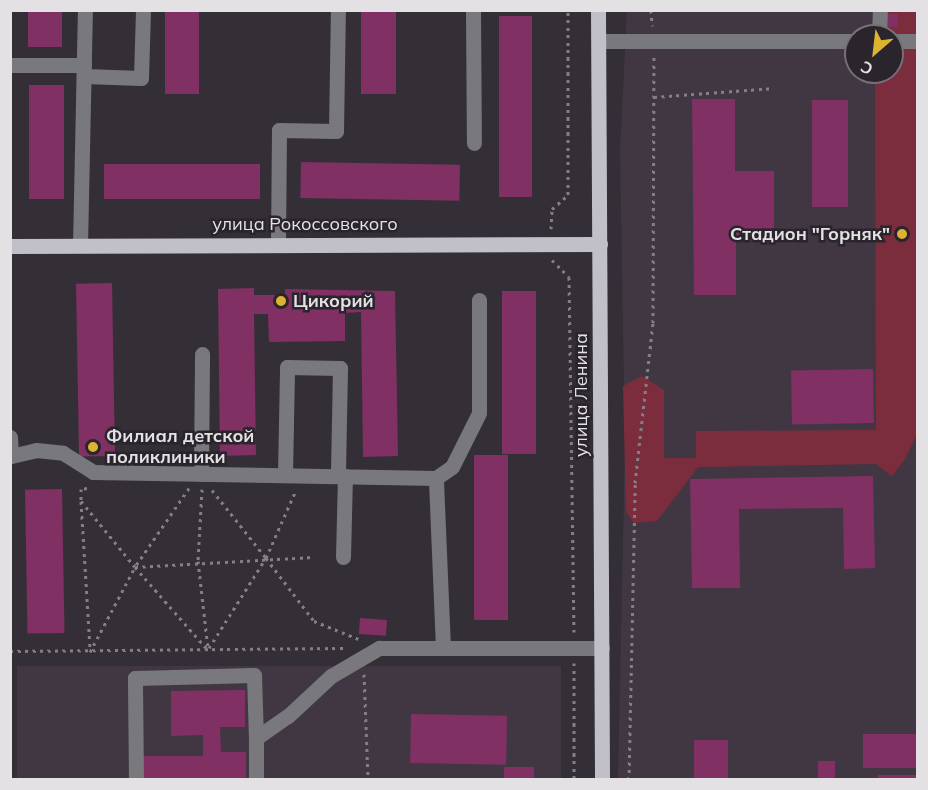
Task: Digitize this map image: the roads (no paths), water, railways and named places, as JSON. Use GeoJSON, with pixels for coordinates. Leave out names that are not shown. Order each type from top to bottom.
{"type":"FeatureCollection","features":[{"type":"Feature","properties":{"kind":"main road","name":"улица Ленина"},"geometry":{"type":"LineString","coordinates":[[598,10],[602,780]]}},
{"type":"Feature","properties":{"kind":"main road","name":"улица Рокоссовского"},"geometry":{"type":"LineString","coordinates":[[10,246],[600,243]]}},
{"type":"Feature","properties":{"kind":"lane"},"geometry":{"type":"LineString","coordinates":[[80,245],[85,10]]}},
{"type":"Feature","properties":{"kind":"lane"},"geometry":{"type":"LineString","coordinates":[[10,65],[141,78],[143,10]]}},
{"type":"Feature","properties":{"kind":"lane"},"geometry":{"type":"LineString","coordinates":[[278,244],[279,130],[336,131],[338,10]]}},
{"type":"Feature","properties":{"kind":"lane"},"geometry":{"type":"LineString","coordinates":[[473,10],[474,143]]}},
{"type":"Feature","properties":{"kind":"lane"},"geometry":{"type":"LineString","coordinates":[[599,41],[844,41]]}},
{"type":"Feature","properties":{"kind":"lane"},"geometry":{"type":"LineString","coordinates":[[10,436],[11,456],[36,450],[63,453],[93,472],[200,482],[342,476],[436,478],[452,467],[479,413],[479,300]]}},
{"type":"Feature","properties":{"kind":"lane"},"geometry":{"type":"LineString","coordinates":[[200,482],[202,354]]}},
{"type":"Feature","properties":{"kind":"lane"},"geometry":{"type":"LineString","coordinates":[[292,479],[287,367],[340,368],[343,557]]}},
{"type":"Feature","properties":{"kind":"lane"},"geometry":{"type":"LineString","coordinates":[[436,478],[443,648]]}},
{"type":"Feature","properties":{"kind":"lane"},"geometry":{"type":"LineString","coordinates":[[256,738],[288,716],[331,676],[380,648],[574,646],[602,648]]}},
{"type":"Feature","properties":{"kind":"lane"},"geometry":{"type":"LineString","coordinates":[[136,780],[135,678],[254,675],[256,780]]}},
{"type":"Feature","properties":{"kind":"place","name":"Стадион \"Горняк\""},"geometry":{"type":"Point","coordinates":[902,234]}},
{"type":"Feature","properties":{"kind":"place","name":"Цикорий"},"geometry":{"type":"Point","coordinates":[281,301]}},
{"type":"Feature","properties":{"kind":"place","name":"Филиал детской поликлиники"},"geometry":{"type":"Point","coordinates":[93,447]}}]}
